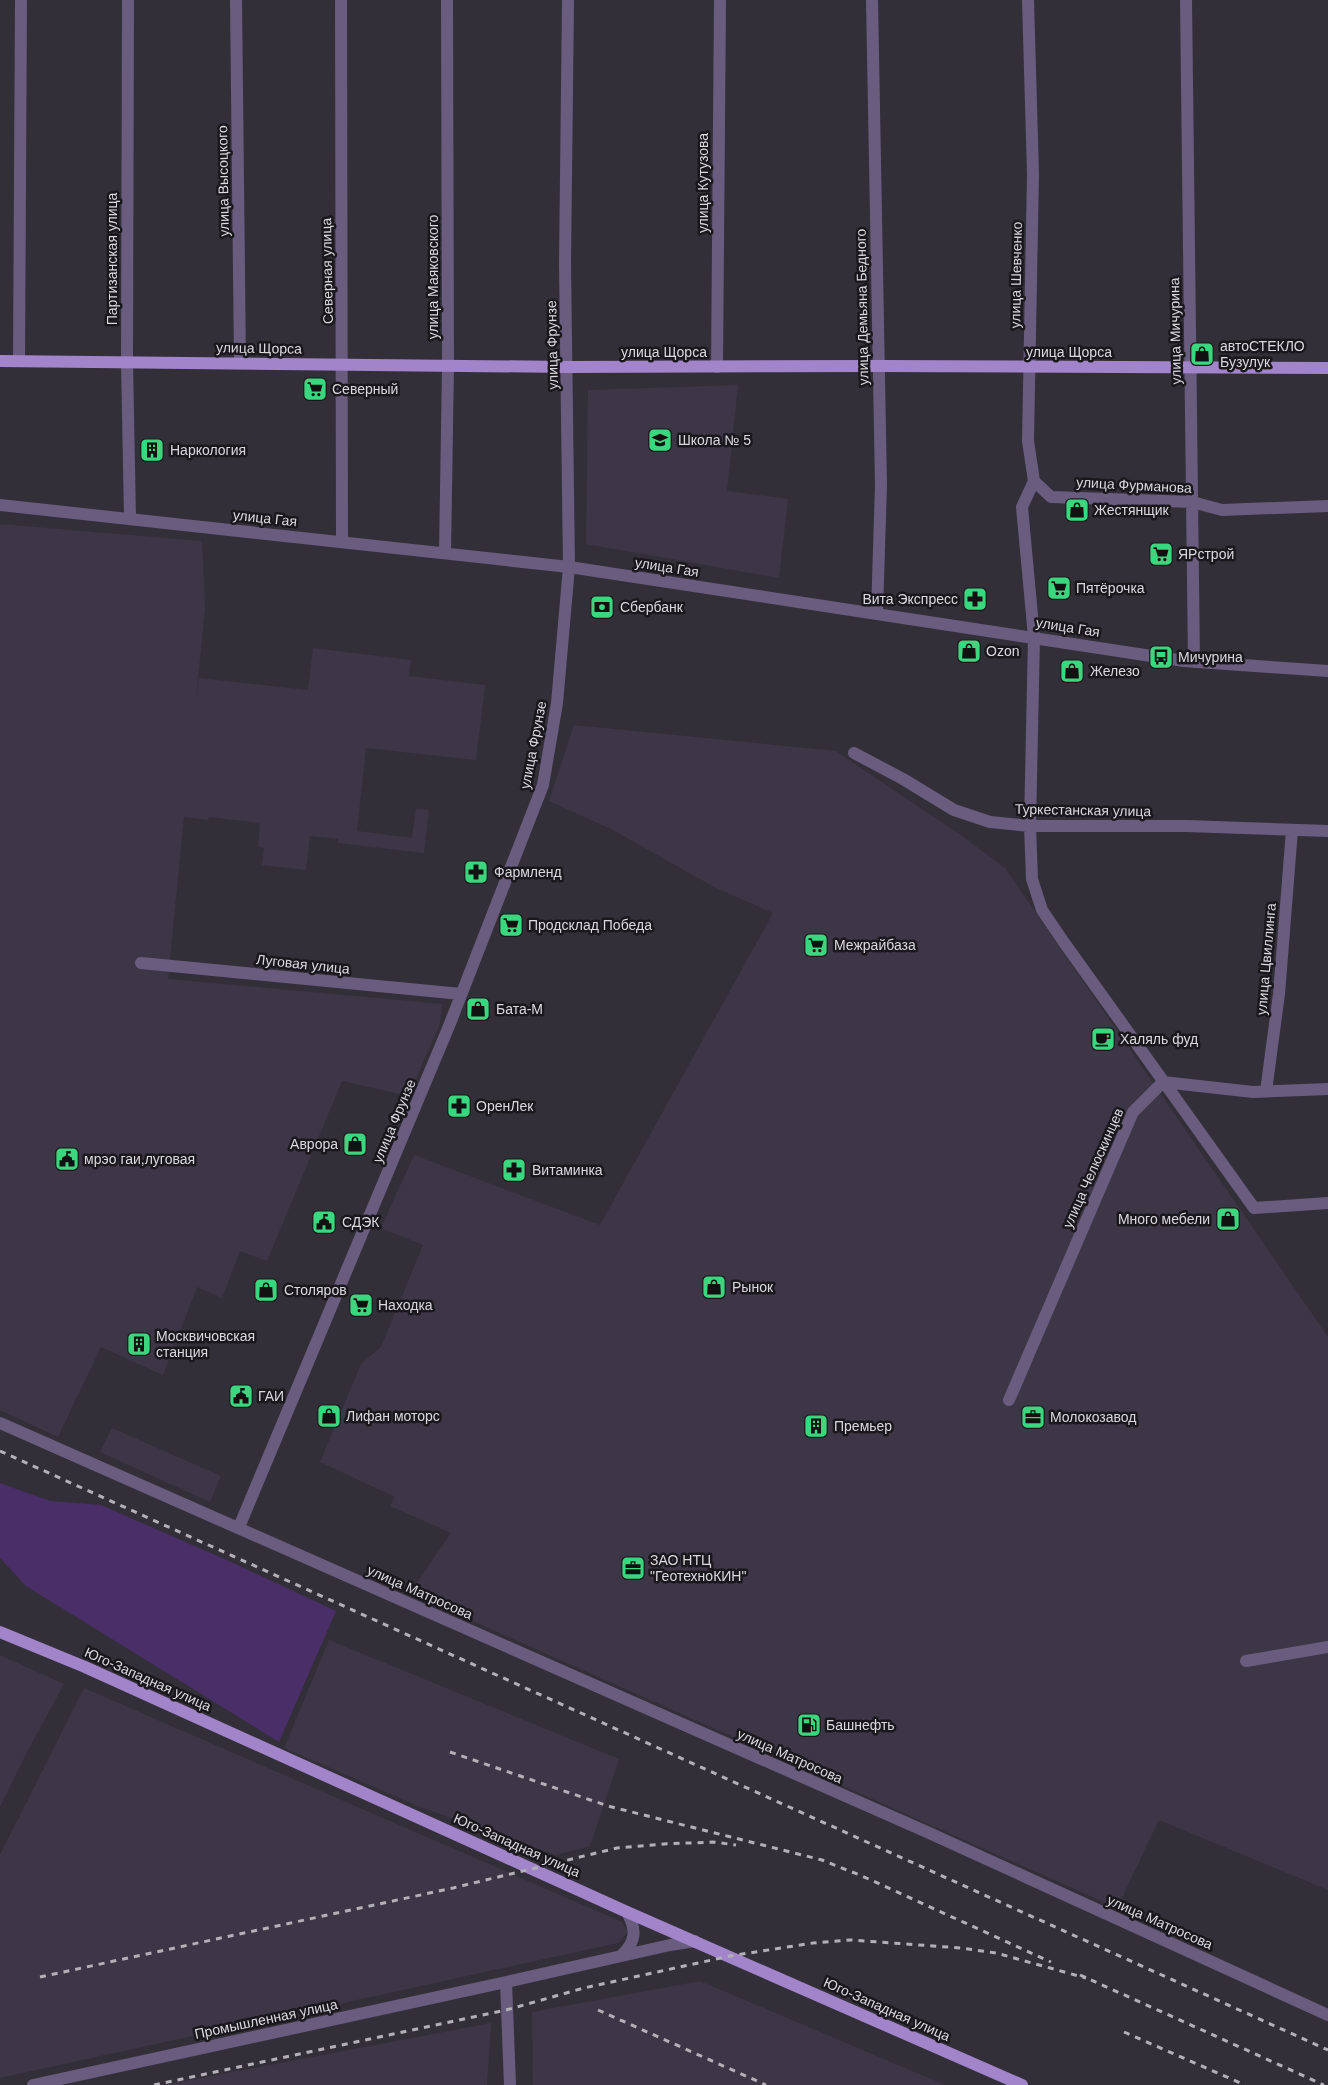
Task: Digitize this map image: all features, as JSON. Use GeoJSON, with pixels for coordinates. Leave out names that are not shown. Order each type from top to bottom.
{"type":"FeatureCollection","features":[{"type":"Feature","properties":{"kind":"main road","name":"улица Щорса"},"geometry":{"type":"LineString","coordinates":[[0,361],[568,368],[878,366],[1328,368]]}},
{"type":"Feature","properties":{"kind":"main road","name":"Юго-Западная улица"},"geometry":{"type":"LineString","coordinates":[[0,1632],[94,1671],[626,1912],[1022,2085]]}},
{"type":"Feature","properties":{"kind":"street"},"geometry":{"type":"LineString","coordinates":[[19,361],[21,0]]}},
{"type":"Feature","properties":{"kind":"street","name":"Партизанская улица"},"geometry":{"type":"LineString","coordinates":[[128,0],[127,362],[130,518]]}},
{"type":"Feature","properties":{"kind":"street","name":"улица Высоцкого"},"geometry":{"type":"LineString","coordinates":[[236,0],[240,363]]}},
{"type":"Feature","properties":{"kind":"street","name":"Северная улица"},"geometry":{"type":"LineString","coordinates":[[341,0],[342,542]]}},
{"type":"Feature","properties":{"kind":"street","name":"улица Маяковского"},"geometry":{"type":"LineString","coordinates":[[445,553],[448,366],[447,0]]}},
{"type":"Feature","properties":{"kind":"street","name":"улица Фрунзе"},"geometry":{"type":"LineString","coordinates":[[239,1527],[450,1026],[543,784],[557,703],[569,567],[568,368],[565,264],[568,0]]}},
{"type":"Feature","properties":{"kind":"street","name":"улица Кутузова"},"geometry":{"type":"LineString","coordinates":[[717,367],[720,0]]}},
{"type":"Feature","properties":{"kind":"street","name":"улица Демьяна Бедного"},"geometry":{"type":"LineString","coordinates":[[872,0],[881,485],[877,613]]}},
{"type":"Feature","properties":{"kind":"street","name":"улица Шевченко"},"geometry":{"type":"LineString","coordinates":[[1028,0],[1033,174],[1028,441],[1034,481]]}},
{"type":"Feature","properties":{"kind":"street","name":"улица Мичурина"},"geometry":{"type":"LineString","coordinates":[[1186,0],[1194,662]]}},
{"type":"Feature","properties":{"kind":"street"},"geometry":{"type":"LineString","coordinates":[[1034,481],[1022,507],[1034,636],[1030,826],[1032,879],[1042,910],[1254,1208],[1328,1203]]}},
{"type":"Feature","properties":{"kind":"street","name":"улица Фурманова"},"geometry":{"type":"LineString","coordinates":[[1034,481],[1051,496],[1192,502],[1222,510],[1328,506]]}},
{"type":"Feature","properties":{"kind":"street","name":"улица Гая"},"geometry":{"type":"LineString","coordinates":[[0,505],[569,567],[1034,636],[1194,662],[1328,671]]}},
{"type":"Feature","properties":{"kind":"street","name":"Туркестанская улица"},"geometry":{"type":"LineString","coordinates":[[854,753],[903,779],[954,810],[990,822],[1030,826],[1187,826],[1328,831]]}},
{"type":"Feature","properties":{"kind":"street","name":"улица Цвиллинга"},"geometry":{"type":"LineString","coordinates":[[1266,1091],[1278,994],[1292,830]]}},
{"type":"Feature","properties":{"kind":"street","name":"Луговая улица"},"geometry":{"type":"LineString","coordinates":[[142,963],[461,994]]}},
{"type":"Feature","properties":{"kind":"street"},"geometry":{"type":"LineString","coordinates":[[1163,1082],[1253,1092],[1328,1089]]}},
{"type":"Feature","properties":{"kind":"street","name":"улица Челюскинцев"},"geometry":{"type":"LineString","coordinates":[[1009,1400],[1133,1112],[1163,1082]]}},
{"type":"Feature","properties":{"kind":"street","name":"улица Матросова"},"geometry":{"type":"LineString","coordinates":[[0,1422],[927,1832],[1328,2015]]}},
{"type":"Feature","properties":{"kind":"street"},"geometry":{"type":"LineString","coordinates":[[1246,1661],[1328,1646]]}},
{"type":"Feature","properties":{"kind":"street"},"geometry":{"type":"LineString","coordinates":[[621,1956],[634,1940],[635,1931],[626,1912]]}},
{"type":"Feature","properties":{"kind":"street","name":"Промышленная улица"},"geometry":{"type":"LineString","coordinates":[[33,2085],[695,1941]]}},
{"type":"Feature","properties":{"kind":"street"},"geometry":{"type":"LineString","coordinates":[[506,1982],[510,2085]]}},
{"type":"Feature","properties":{"kind":"shaded area","name":"Школа № 5"},"geometry":{"type":"Polygon","coordinates":[[[738,385],[727,491],[788,499],[779,578],[586,544],[588,390],[738,385]]]}},
{"type":"Feature","properties":{"kind":"shaded area"},"geometry":{"type":"Polygon","coordinates":[[[0,524],[202,541],[205,609],[196,699],[199,678],[308,690],[313,648],[411,660],[409,676],[485,685],[476,760],[366,748],[357,831],[412,838],[416,809],[429,810],[424,853],[338,843],[338,839],[310,836],[306,870],[262,865],[264,848],[258,847],[260,823],[209,817],[208,820],[184,817],[168,979],[442,1004],[440,1024],[415,1081],[404,1095],[342,1081],[267,1261],[240,1251],[222,1298],[197,1287],[163,1375],[101,1347],[58,1437],[0,1410],[0,524]]]}},
{"type":"Feature","properties":{"kind":"shaded area"},"geometry":{"type":"Polygon","coordinates":[[[574,725],[836,751],[962,836],[1005,868],[1328,1337],[1328,1890],[1159,1820],[1117,1908],[410,1593],[451,1533],[390,1506],[395,1497],[320,1462],[361,1364],[381,1347],[423,1245],[381,1228],[414,1155],[600,1225],[773,913],[714,887],[613,830],[549,801],[574,725]]]}},
{"type":"Feature","properties":{"kind":"shaded area"},"geometry":{"type":"Polygon","coordinates":[[[112,1428],[221,1476],[210,1502],[100,1452],[112,1428]]]}},
{"type":"Feature","properties":{"kind":"shaded area"},"geometry":{"type":"Polygon","coordinates":[[[0,1483],[50,1501],[101,1505],[336,1611],[279,1742],[26,1586],[0,1558],[0,1483]]]}},
{"type":"Feature","properties":{"kind":"shaded area"},"geometry":{"type":"Polygon","coordinates":[[[329,1640],[619,1759],[590,1846],[555,1855],[418,1806],[284,1748],[329,1640]]]}},
{"type":"Feature","properties":{"kind":"shaded area"},"geometry":{"type":"Polygon","coordinates":[[[0,1655],[64,1684],[0,1807],[0,1655]]]}},
{"type":"Feature","properties":{"kind":"shaded area"},"geometry":{"type":"Polygon","coordinates":[[[84,1688],[622,1922],[628,1932],[618,1943],[0,2078],[0,1855],[84,1688]]]}},
{"type":"Feature","properties":{"kind":"shaded area"},"geometry":{"type":"Polygon","coordinates":[[[700,1981],[945,2085],[533,2085],[532,2012],[700,1981]]]}},
{"type":"Feature","properties":{"kind":"shaded area"},"geometry":{"type":"Polygon","coordinates":[[[491,2023],[487,2085],[164,2085],[491,2023]]]}},
{"type":"Feature","properties":{"kind":"railway"},"geometry":{"type":"LineString","coordinates":[[0,1451],[1328,2050]]}},
{"type":"Feature","properties":{"kind":"railway"},"geometry":{"type":"LineString","coordinates":[[450,1752],[608,1806],[822,1860],[862,1876],[1051,1962]]}},
{"type":"Feature","properties":{"kind":"railway"},"geometry":{"type":"LineString","coordinates":[[40,1977],[453,1888],[617,1848],[713,1842],[736,1845]]}},
{"type":"Feature","properties":{"kind":"railway"},"geometry":{"type":"LineString","coordinates":[[154,2085],[506,2010],[584,1988],[730,1956],[813,1943],[851,1940],[961,1948],[996,1953],[1086,1978]]}},
{"type":"Feature","properties":{"kind":"railway"},"geometry":{"type":"LineString","coordinates":[[1080,1975],[1324,2085]]}},
{"type":"Feature","properties":{"kind":"railway"},"geometry":{"type":"LineString","coordinates":[[598,2010],[766,2085]]}},
{"type":"Feature","properties":{"kind":"railway"},"geometry":{"type":"LineString","coordinates":[[1124,2032],[1245,2085]]}},
{"type":"Feature","properties":{"kind":"place","name":"автоСТЕКЛО Бузулук"},"geometry":{"type":"Point","coordinates":[1202,354]}},
{"type":"Feature","properties":{"kind":"place","name":"Северный"},"geometry":{"type":"Point","coordinates":[315,389]}},
{"type":"Feature","properties":{"kind":"place","name":"Школа № 5"},"geometry":{"type":"Point","coordinates":[660,440]}},
{"type":"Feature","properties":{"kind":"place","name":"Наркология"},"geometry":{"type":"Point","coordinates":[152,450]}},
{"type":"Feature","properties":{"kind":"place","name":"Жестянщик"},"geometry":{"type":"Point","coordinates":[1077,510]}},
{"type":"Feature","properties":{"kind":"place","name":"ЯРстрой"},"geometry":{"type":"Point","coordinates":[1161,554]}},
{"type":"Feature","properties":{"kind":"place","name":"Пятёрочка"},"geometry":{"type":"Point","coordinates":[1059,588]}},
{"type":"Feature","properties":{"kind":"place","name":"Вита Экспресс"},"geometry":{"type":"Point","coordinates":[975,599]}},
{"type":"Feature","properties":{"kind":"place","name":"Сбербанк"},"geometry":{"type":"Point","coordinates":[602,607]}},
{"type":"Feature","properties":{"kind":"place","name":"Ozon"},"geometry":{"type":"Point","coordinates":[969,651]}},
{"type":"Feature","properties":{"kind":"place","name":"Мичурина"},"geometry":{"type":"Point","coordinates":[1161,657]}},
{"type":"Feature","properties":{"kind":"place","name":"Железо"},"geometry":{"type":"Point","coordinates":[1072,671]}},
{"type":"Feature","properties":{"kind":"place","name":"Фармленд"},"geometry":{"type":"Point","coordinates":[476,872]}},
{"type":"Feature","properties":{"kind":"place","name":"Продсклад Победа"},"geometry":{"type":"Point","coordinates":[511,925]}},
{"type":"Feature","properties":{"kind":"place","name":"Межрайбаза"},"geometry":{"type":"Point","coordinates":[816,945]}},
{"type":"Feature","properties":{"kind":"place","name":"Бата-М"},"geometry":{"type":"Point","coordinates":[478,1009]}},
{"type":"Feature","properties":{"kind":"place","name":"Халяль фуд"},"geometry":{"type":"Point","coordinates":[1103,1039]}},
{"type":"Feature","properties":{"kind":"place","name":"ОренЛек"},"geometry":{"type":"Point","coordinates":[459,1106]}},
{"type":"Feature","properties":{"kind":"place","name":"Аврора"},"geometry":{"type":"Point","coordinates":[355,1144]}},
{"type":"Feature","properties":{"kind":"place","name":"мрэо гаи,луговая"},"geometry":{"type":"Point","coordinates":[67,1159]}},
{"type":"Feature","properties":{"kind":"place","name":"Витаминка"},"geometry":{"type":"Point","coordinates":[514,1170]}},
{"type":"Feature","properties":{"kind":"place","name":"Много мебели"},"geometry":{"type":"Point","coordinates":[1228,1219]}},
{"type":"Feature","properties":{"kind":"place","name":"СДЭК"},"geometry":{"type":"Point","coordinates":[324,1222]}},
{"type":"Feature","properties":{"kind":"place","name":"Рынок"},"geometry":{"type":"Point","coordinates":[714,1287]}},
{"type":"Feature","properties":{"kind":"place","name":"Столяров"},"geometry":{"type":"Point","coordinates":[266,1290]}},
{"type":"Feature","properties":{"kind":"place","name":"Находка"},"geometry":{"type":"Point","coordinates":[361,1305]}},
{"type":"Feature","properties":{"kind":"place","name":"Москвичовская станция"},"geometry":{"type":"Point","coordinates":[139,1344]}},
{"type":"Feature","properties":{"kind":"place","name":"ГАИ"},"geometry":{"type":"Point","coordinates":[241,1396]}},
{"type":"Feature","properties":{"kind":"place","name":"Лифан моторс"},"geometry":{"type":"Point","coordinates":[329,1416]}},
{"type":"Feature","properties":{"kind":"place","name":"Молокозавод"},"geometry":{"type":"Point","coordinates":[1033,1417]}},
{"type":"Feature","properties":{"kind":"place","name":"Премьер"},"geometry":{"type":"Point","coordinates":[816,1426]}},
{"type":"Feature","properties":{"kind":"place","name":"ЗАО НТЦ \"ГеотехноКИН\""},"geometry":{"type":"Point","coordinates":[633,1568]}},
{"type":"Feature","properties":{"kind":"place","name":"Башнефть"},"geometry":{"type":"Point","coordinates":[809,1725]}}]}
